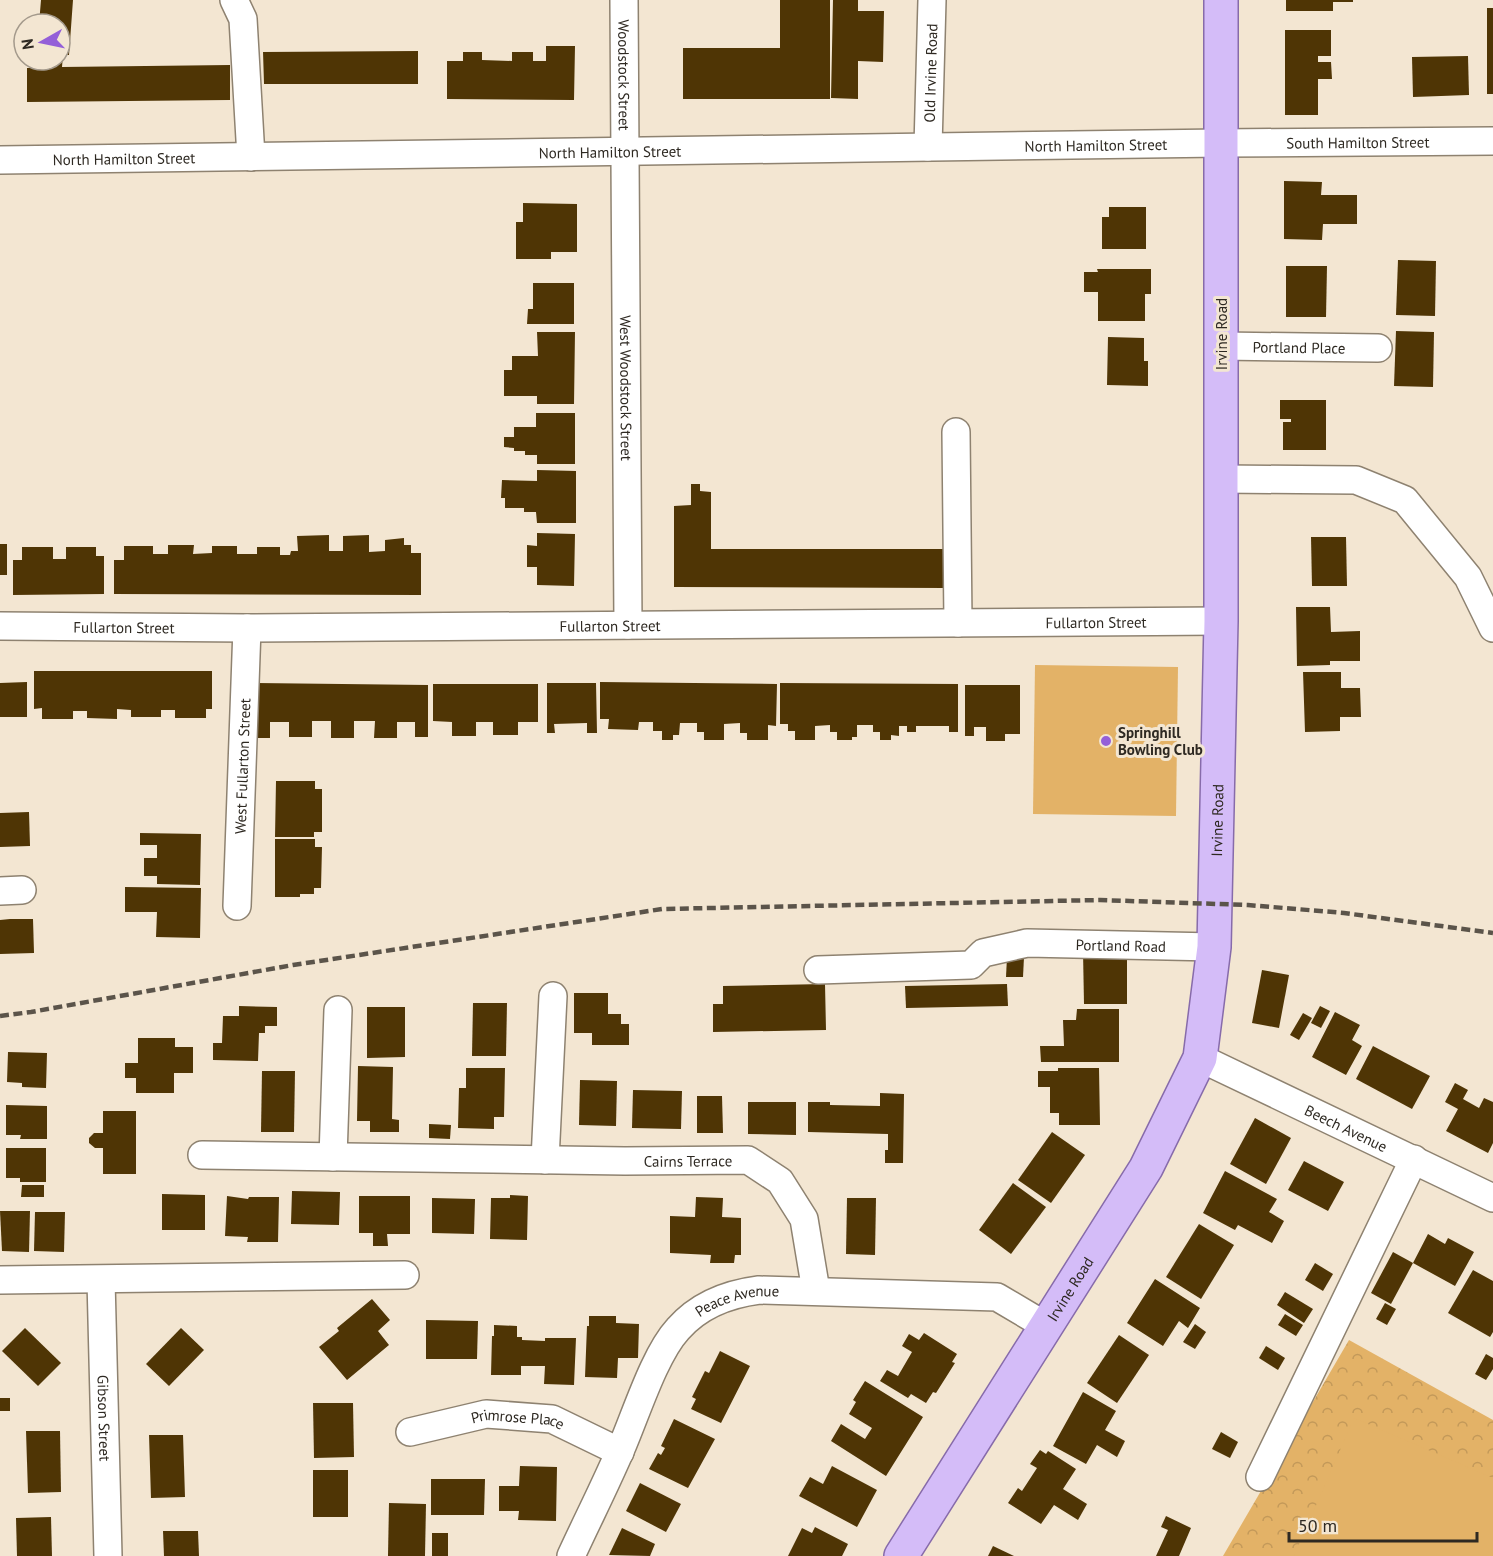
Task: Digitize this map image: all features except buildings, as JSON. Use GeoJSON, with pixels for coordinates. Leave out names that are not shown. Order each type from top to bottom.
{"type":"FeatureCollection","features":[{"type":"Feature","properties":{"kind":"main road","name":"Irvine Road"},"geometry":{"type":"LineString","coordinates":[[902,1556],[1146,1168],[1200,1058],[1214,947],[1221,621],[1221,0]]}},
{"type":"Feature","properties":{"kind":"street"},"geometry":{"type":"LineString","coordinates":[[234,0],[243,19],[250,157]]}},
{"type":"Feature","properties":{"kind":"street","name":"Woodstock Street"},"geometry":{"type":"LineString","coordinates":[[624,0],[624,151]]}},
{"type":"Feature","properties":{"kind":"street","name":"Old Irvine Road"},"geometry":{"type":"LineString","coordinates":[[928,147],[932,0]]}},
{"type":"Feature","properties":{"kind":"street","name":"South Hamilton Street"},"geometry":{"type":"LineString","coordinates":[[1221,143],[1493,141]]}},
{"type":"Feature","properties":{"kind":"street","name":"North Hamilton Street"},"geometry":{"type":"LineString","coordinates":[[0,160],[1221,143]]}},
{"type":"Feature","properties":{"kind":"street","name":"West Woodstock Street"},"geometry":{"type":"LineString","coordinates":[[624,151],[628,625]]}},
{"type":"Feature","properties":{"kind":"street","name":"Portland Place"},"geometry":{"type":"LineString","coordinates":[[1221,346],[1378,348]]}},
{"type":"Feature","properties":{"kind":"street"},"geometry":{"type":"LineString","coordinates":[[956,432],[958,623]]}},
{"type":"Feature","properties":{"kind":"street"},"geometry":{"type":"LineString","coordinates":[[1221,479],[1356,480],[1405,500],[1468,577],[1493,628]]}},
{"type":"Feature","properties":{"kind":"street","name":"Fullarton Street"},"geometry":{"type":"LineString","coordinates":[[0,626],[247,627],[1221,621]]}},
{"type":"Feature","properties":{"kind":"street","name":"West Fullarton Street"},"geometry":{"type":"LineString","coordinates":[[237,906],[247,627]]}},
{"type":"Feature","properties":{"kind":"street","name":"Portland Road"},"geometry":{"type":"LineString","coordinates":[[818,970],[971,965],[983,953],[1027,942],[1214,947]]}},
{"type":"Feature","properties":{"kind":"street"},"geometry":{"type":"LineString","coordinates":[[545,1160],[553,996]]}},
{"type":"Feature","properties":{"kind":"street"},"geometry":{"type":"LineString","coordinates":[[333,1157],[338,1010]]}},
{"type":"Feature","properties":{"kind":"street","name":"Beech Avenue"},"geometry":{"type":"LineString","coordinates":[[1200,1058],[1493,1198]]}},
{"type":"Feature","properties":{"kind":"street","name":"Cairns Terrace"},"geometry":{"type":"LineString","coordinates":[[202,1155],[545,1160],[748,1160],[780,1181],[804,1218],[816,1291]]}},
{"type":"Feature","properties":{"kind":"street"},"geometry":{"type":"LineString","coordinates":[[1260,1477],[1414,1159]]}},
{"type":"Feature","properties":{"kind":"street"},"geometry":{"type":"LineString","coordinates":[[0,1280],[405,1275]]}},
{"type":"Feature","properties":{"kind":"street","name":"Gibson Street"},"geometry":{"type":"LineString","coordinates":[[101,1280],[108,1556]]}},
{"type":"Feature","properties":{"kind":"street","name":"Peace Avenue"},"geometry":{"type":"LineString","coordinates":[[571,1556],[620,1452],[665,1344],[695,1313],[714,1302],[744,1292],[759,1290],[997,1297],[1046,1326]]}},
{"type":"Feature","properties":{"kind":"street","name":"Primrose Place"},"geometry":{"type":"LineString","coordinates":[[410,1432],[486,1414],[552,1419],[620,1452]]}},
{"type":"Feature","properties":{"kind":"green space","name":"Springhill Bowling Club"},"geometry":{"type":"Polygon","coordinates":[[[1035,665],[1178,667],[1176,816],[1033,814],[1035,665]]]}},
{"type":"Feature","properties":{"kind":"green space"},"geometry":{"type":"Polygon","coordinates":[[[1349,1340],[1493,1420],[1493,1556],[1223,1556],[1349,1340]]]}},
{"type":"Feature","properties":{"kind":"green space"},"geometry":{"type":"Polygon","coordinates":[[[1354,1418],[1493,1478],[1493,1556],[1294,1556],[1354,1418]]]}},
{"type":"Feature","properties":{"kind":"railway"},"geometry":{"type":"LineString","coordinates":[[0,1016],[293,965],[662,909],[1100,900],[1248,905],[1344,913],[1493,933]]}},
{"type":"Feature","properties":{"kind":"place","name":"Springhill Bowling Club"},"geometry":{"type":"Point","coordinates":[1106,741]}}]}
